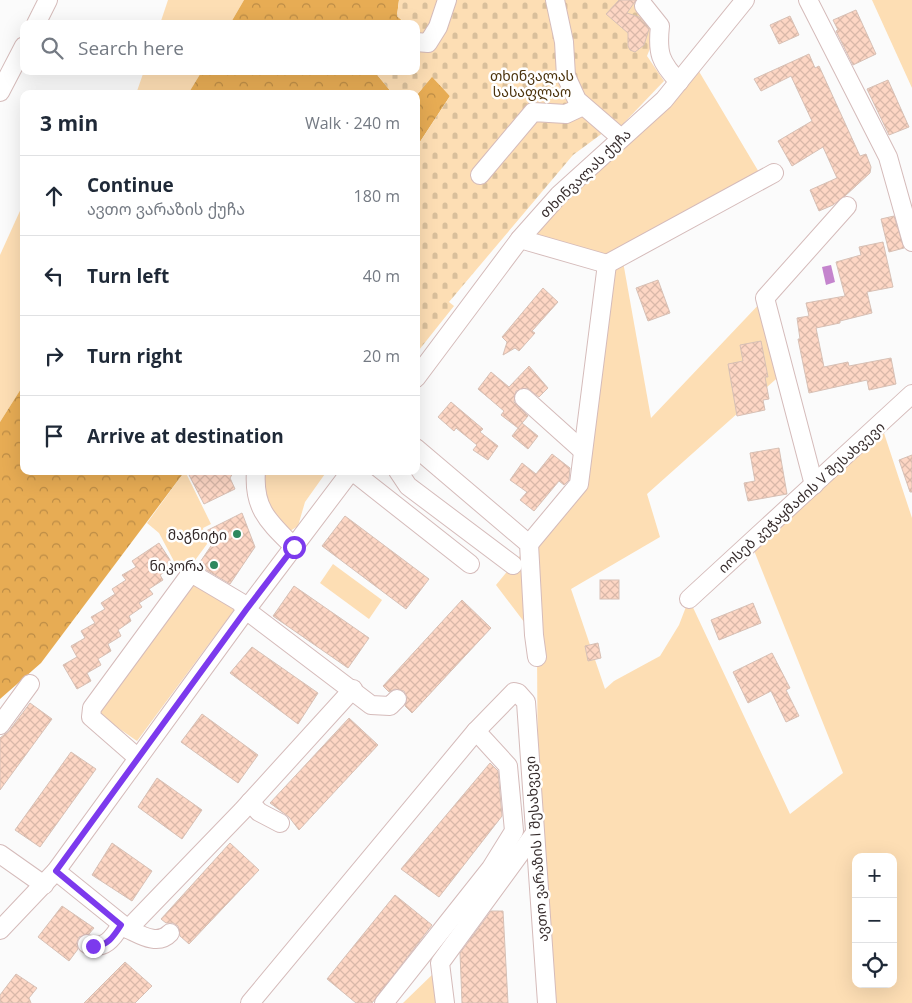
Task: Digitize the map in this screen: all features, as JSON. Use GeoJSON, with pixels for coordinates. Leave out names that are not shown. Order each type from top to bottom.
{"type":"FeatureCollection","features":[{"type":"Feature","properties":{"kind":"street"},"geometry":{"type":"LineString","coordinates":[[38,20],[48,0]]}},
{"type":"Feature","properties":{"kind":"street"},"geometry":{"type":"LineString","coordinates":[[420,42],[428,43],[438,27],[447,0]]}},
{"type":"Feature","properties":{"kind":"street"},"geometry":{"type":"LineString","coordinates":[[555,0],[564,42],[566,76],[577,100],[621,138]]}},
{"type":"Feature","properties":{"kind":"street","name":"თხინვალას ქუჩა"},"geometry":{"type":"LineString","coordinates":[[420,373],[520,239],[559,195],[664,100],[745,0]]}},
{"type":"Feature","properties":{"kind":"street"},"geometry":{"type":"LineString","coordinates":[[808,0],[888,157],[912,242]]}},
{"type":"Feature","properties":{"kind":"street"},"geometry":{"type":"LineString","coordinates":[[644,6],[660,26],[659,54],[666,68],[679,82]]}},
{"type":"Feature","properties":{"kind":"street"},"geometry":{"type":"LineString","coordinates":[[2,78],[20,52]]}},
{"type":"Feature","properties":{"kind":"street"},"geometry":{"type":"LineString","coordinates":[[480,175],[534,112],[566,114],[583,106]]}},
{"type":"Feature","properties":{"kind":"street"},"geometry":{"type":"LineString","coordinates":[[520,239],[607,264],[774,173]]}},
{"type":"Feature","properties":{"kind":"street"},"geometry":{"type":"LineString","coordinates":[[814,486],[765,298],[847,206]]}},
{"type":"Feature","properties":{"kind":"street"},"geometry":{"type":"LineString","coordinates":[[537,657],[529,544],[579,484],[607,264]]}},
{"type":"Feature","properties":{"kind":"street","name":"იოსებ კეჭაყმაძის V შესახვევი"},"geometry":{"type":"LineString","coordinates":[[689,599],[912,394]]}},
{"type":"Feature","properties":{"kind":"street"},"geometry":{"type":"LineString","coordinates":[[524,398],[583,451]]}},
{"type":"Feature","properties":{"kind":"street"},"geometry":{"type":"LineString","coordinates":[[420,451],[529,544]]}},
{"type":"Feature","properties":{"kind":"street"},"geometry":{"type":"LineString","coordinates":[[256,475],[255,488],[260,508],[294,547]]}},
{"type":"Feature","properties":{"kind":"street"},"geometry":{"type":"LineString","coordinates":[[0,930],[56,871],[246,610],[348,475]]}},
{"type":"Feature","properties":{"kind":"street"},"geometry":{"type":"LineString","coordinates":[[356,475],[470,564]]}},
{"type":"Feature","properties":{"kind":"street"},"geometry":{"type":"LineString","coordinates":[[401,475],[408,486],[513,565]]}},
{"type":"Feature","properties":{"kind":"street"},"geometry":{"type":"LineString","coordinates":[[138,758],[91,717],[92,708],[191,573],[240,602],[246,610],[371,705],[390,706],[397,699]]}},
{"type":"Feature","properties":{"kind":"street"},"geometry":{"type":"LineString","coordinates":[[0,725],[30,684]]}},
{"type":"Feature","properties":{"kind":"street"},"geometry":{"type":"LineString","coordinates":[[87,944],[97,947],[105,945],[125,927],[250,802],[353,690]]}},
{"type":"Feature","properties":{"kind":"street","name":"ავთო ვარაზის I შესახვევი"},"geometry":{"type":"LineString","coordinates":[[476,730],[514,692],[526,702],[547,1003]]}},
{"type":"Feature","properties":{"kind":"street"},"geometry":{"type":"LineString","coordinates":[[250,1003],[476,730],[508,766],[514,831],[491,868],[384,1003]]}},
{"type":"Feature","properties":{"kind":"street"},"geometry":{"type":"LineString","coordinates":[[250,802],[259,812],[280,823]]}},
{"type":"Feature","properties":{"kind":"street"},"geometry":{"type":"LineString","coordinates":[[445,1003],[440,963],[535,833]]}},
{"type":"Feature","properties":{"kind":"street"},"geometry":{"type":"LineString","coordinates":[[0,854],[40,889]]}},
{"type":"Feature","properties":{"kind":"street"},"geometry":{"type":"LineString","coordinates":[[0,867],[40,889]]}},
{"type":"Feature","properties":{"kind":"street"},"geometry":{"type":"LineString","coordinates":[[56,871],[125,927],[148,939],[161,939],[170,933]]}},
{"type":"Feature","properties":{"kind":"green space"},"geometry":{"type":"Polygon","coordinates":[[[168,0],[244,0],[232,20],[161,20],[168,0]]]}},
{"type":"Feature","properties":{"kind":"green space"},"geometry":{"type":"Polygon","coordinates":[[[244,0],[399,0],[397,16],[402,20],[232,20],[244,0]]]}},
{"type":"Feature","properties":{"kind":"green space","name":"თხინვალას სასაფლაო"},"geometry":{"type":"Polygon","coordinates":[[[399,0],[643,0],[662,18],[647,56],[664,81],[621,126],[615,124],[573,155],[449,302],[454,306],[420,349],[420,142],[450,96],[432,77],[420,91],[390,90],[377,75],[420,75],[420,20],[402,20],[397,16],[399,0]]]}},
{"type":"Feature","properties":{"kind":"green space"},"geometry":{"type":"Polygon","coordinates":[[[872,0],[912,0],[912,88],[872,0]]]}},
{"type":"Feature","properties":{"kind":"green space"},"geometry":{"type":"Polygon","coordinates":[[[694,63],[763,179],[622,256],[651,418],[765,298],[784,372],[647,494],[660,537],[571,589],[605,689],[614,681],[660,656],[679,625],[689,599],[790,814],[843,773],[751,543],[881,424],[912,518],[912,1003],[546,1003],[538,808],[537,651],[534,635],[496,585],[579,484],[607,265],[520,239],[694,63]]]}},
{"type":"Feature","properties":{"kind":"green space"},"geometry":{"type":"Polygon","coordinates":[[[143,75],[200,75],[190,90],[137,90],[143,75]]]}},
{"type":"Feature","properties":{"kind":"green space"},"geometry":{"type":"Polygon","coordinates":[[[200,75],[377,75],[390,90],[190,90],[200,75]]]}},
{"type":"Feature","properties":{"kind":"green space"},"geometry":{"type":"Polygon","coordinates":[[[432,76],[450,96],[420,142],[420,91],[432,76]]]}},
{"type":"Feature","properties":{"kind":"green space"},"geometry":{"type":"Polygon","coordinates":[[[20,211],[20,390],[0,422],[0,255],[20,211]]]}},
{"type":"Feature","properties":{"kind":"green space"},"geometry":{"type":"Polygon","coordinates":[[[20,390],[20,475],[182,475],[41,663],[0,699],[0,422],[20,390]]]}},
{"type":"Feature","properties":{"kind":"green space"},"geometry":{"type":"Polygon","coordinates":[[[182,475],[187,475],[211,524],[203,528],[207,544],[193,563],[176,565],[159,533],[147,523],[182,475]]]}},
{"type":"Feature","properties":{"kind":"green space"},"geometry":{"type":"Polygon","coordinates":[[[260,475],[324,475],[305,502],[298,526],[287,533],[270,519],[260,475]]]}},
{"type":"Feature","properties":{"kind":"green space"},"geometry":{"type":"Polygon","coordinates":[[[333,564],[382,600],[369,619],[320,583],[333,564]]]}},
{"type":"Feature","properties":{"kind":"green space"},"geometry":{"type":"Polygon","coordinates":[[[190,576],[234,610],[137,741],[94,711],[190,576]]]}},
{"type":"Feature","properties":{"kind":"green space"},"geometry":{"type":"Polygon","coordinates":[[[435,972],[438,1003],[403,1003],[435,972]]]}},
{"type":"Feature","properties":{"kind":"shaded area"},"geometry":{"type":"Polygon","coordinates":[[[831,265],[835,282],[826,285],[822,267],[831,265]]]}},
{"type":"Feature","properties":{"kind":"building"},"geometry":{"type":"Polygon","coordinates":[[[619,0],[636,0],[627,13],[639,17],[649,29],[644,45],[635,52],[630,50],[628,46],[628,33],[606,14],[619,0]]]}},
{"type":"Feature","properties":{"kind":"building"},"geometry":{"type":"Polygon","coordinates":[[[856,10],[876,54],[853,65],[836,31],[838,30],[833,20],[856,10]]]}},
{"type":"Feature","properties":{"kind":"building"},"geometry":{"type":"Polygon","coordinates":[[[790,16],[799,35],[779,44],[770,25],[790,16]]]}},
{"type":"Feature","properties":{"kind":"building"},"geometry":{"type":"Polygon","coordinates":[[[809,54],[815,68],[819,66],[860,156],[866,154],[871,167],[870,173],[845,196],[833,205],[819,211],[810,190],[837,178],[823,147],[792,166],[778,141],[812,121],[791,76],[761,91],[754,79],[809,54]]]}},
{"type":"Feature","properties":{"kind":"building"},"geometry":{"type":"Polygon","coordinates":[[[888,80],[909,127],[889,135],[867,89],[888,80]]]}},
{"type":"Feature","properties":{"kind":"building"},"geometry":{"type":"Polygon","coordinates":[[[894,216],[904,248],[889,252],[881,219],[894,216]]]}},
{"type":"Feature","properties":{"kind":"building"},"geometry":{"type":"Polygon","coordinates":[[[883,242],[893,287],[867,292],[872,313],[816,328],[824,367],[848,362],[849,366],[891,358],[896,384],[869,390],[867,380],[809,393],[798,339],[800,339],[797,318],[809,316],[806,303],[845,296],[836,262],[861,255],[859,247],[883,242]]]}},
{"type":"Feature","properties":{"kind":"building"},"geometry":{"type":"Polygon","coordinates":[[[658,280],[670,313],[648,321],[636,288],[658,280]]]}},
{"type":"Feature","properties":{"kind":"building"},"geometry":{"type":"Polygon","coordinates":[[[543,288],[558,302],[532,331],[535,333],[519,351],[515,348],[503,355],[507,342],[502,337],[543,288]]]}},
{"type":"Feature","properties":{"kind":"building"},"geometry":{"type":"Polygon","coordinates":[[[761,341],[768,377],[765,377],[769,399],[763,400],[765,410],[737,416],[728,364],[743,361],[740,345],[761,341]]]}},
{"type":"Feature","properties":{"kind":"building"},"geometry":{"type":"Polygon","coordinates":[[[529,366],[548,388],[539,397],[527,388],[516,391],[514,402],[528,416],[518,428],[501,415],[504,411],[478,389],[491,372],[509,387],[529,366]]]}},
{"type":"Feature","properties":{"kind":"building"},"geometry":{"type":"Polygon","coordinates":[[[451,402],[483,429],[480,432],[498,446],[488,460],[473,450],[477,445],[456,428],[454,431],[438,417],[451,402]]]}},
{"type":"Feature","properties":{"kind":"building"},"geometry":{"type":"Polygon","coordinates":[[[522,423],[538,436],[528,449],[512,436],[522,423]]]}},
{"type":"Feature","properties":{"kind":"building"},"geometry":{"type":"Polygon","coordinates":[[[779,448],[787,494],[748,501],[744,483],[755,481],[750,453],[779,448]]]}},
{"type":"Feature","properties":{"kind":"building"},"geometry":{"type":"Polygon","coordinates":[[[552,454],[570,468],[569,480],[564,485],[559,481],[534,511],[520,500],[527,492],[510,480],[522,463],[536,474],[552,454]]]}},
{"type":"Feature","properties":{"kind":"building"},"geometry":{"type":"Polygon","coordinates":[[[912,455],[912,492],[910,492],[899,460],[912,455]]]}},
{"type":"Feature","properties":{"kind":"building"},"geometry":{"type":"Polygon","coordinates":[[[189,475],[232,475],[230,478],[235,489],[204,504],[189,475]]]}},
{"type":"Feature","properties":{"kind":"building"},"geometry":{"type":"Polygon","coordinates":[[[242,513],[255,547],[230,584],[198,565],[211,546],[206,531],[242,513]]]}},
{"type":"Feature","properties":{"kind":"building"},"geometry":{"type":"Polygon","coordinates":[[[345,516],[429,579],[406,609],[322,546],[345,516]]]}},
{"type":"Feature","properties":{"kind":"building"},"geometry":{"type":"Polygon","coordinates":[[[159,543],[174,566],[160,575],[163,580],[149,589],[153,594],[139,603],[142,607],[129,616],[131,621],[118,630],[121,636],[108,644],[111,651],[98,659],[101,665],[87,673],[91,681],[77,689],[63,665],[77,657],[71,646],[85,638],[81,631],[95,623],[91,617],[105,609],[101,603],[115,594],[112,589],[126,580],[122,575],[136,567],[132,561],[159,543]]]}},
{"type":"Feature","properties":{"kind":"building"},"geometry":{"type":"Polygon","coordinates":[[[600,580],[619,580],[619,599],[600,599],[600,580]]]}},
{"type":"Feature","properties":{"kind":"building"},"geometry":{"type":"Polygon","coordinates":[[[294,586],[369,638],[348,668],[273,616],[294,586]]]}},
{"type":"Feature","properties":{"kind":"building"},"geometry":{"type":"Polygon","coordinates":[[[462,600],[491,628],[412,713],[405,706],[407,697],[404,691],[395,689],[389,692],[383,686],[462,600]]]}},
{"type":"Feature","properties":{"kind":"building"},"geometry":{"type":"Polygon","coordinates":[[[753,603],[761,623],[719,640],[711,620],[753,603]]]}},
{"type":"Feature","properties":{"kind":"building"},"geometry":{"type":"Polygon","coordinates":[[[598,643],[601,658],[588,661],[585,646],[598,643]]]}},
{"type":"Feature","properties":{"kind":"building"},"geometry":{"type":"Polygon","coordinates":[[[252,647],[318,693],[298,724],[230,673],[252,647]]]}},
{"type":"Feature","properties":{"kind":"building"},"geometry":{"type":"Polygon","coordinates":[[[772,653],[790,688],[786,690],[799,716],[786,722],[771,691],[748,703],[733,672],[772,653]]]}},
{"type":"Feature","properties":{"kind":"building"},"geometry":{"type":"Polygon","coordinates":[[[30,703],[52,719],[0,790],[0,738],[9,731],[30,703]]]}},
{"type":"Feature","properties":{"kind":"building"},"geometry":{"type":"Polygon","coordinates":[[[202,714],[258,755],[238,783],[181,742],[202,714]]]}},
{"type":"Feature","properties":{"kind":"building"},"geometry":{"type":"Polygon","coordinates":[[[349,718],[378,745],[299,830],[289,817],[270,803],[349,718]]]}},
{"type":"Feature","properties":{"kind":"building"},"geometry":{"type":"Polygon","coordinates":[[[71,752],[96,769],[40,847],[15,830],[71,752]]]}},
{"type":"Feature","properties":{"kind":"building"},"geometry":{"type":"Polygon","coordinates":[[[490,763],[498,771],[502,816],[439,897],[401,869],[490,763]]]}},
{"type":"Feature","properties":{"kind":"building"},"geometry":{"type":"Polygon","coordinates":[[[157,778],[202,810],[182,839],[138,807],[157,778]]]}},
{"type":"Feature","properties":{"kind":"building"},"geometry":{"type":"Polygon","coordinates":[[[112,843],[152,871],[132,901],[92,875],[112,843]]]}},
{"type":"Feature","properties":{"kind":"building"},"geometry":{"type":"Polygon","coordinates":[[[230,843],[259,870],[189,944],[180,936],[178,926],[173,923],[166,923],[161,919],[230,843]]]}},
{"type":"Feature","properties":{"kind":"building"},"geometry":{"type":"Polygon","coordinates":[[[395,895],[432,925],[372,1003],[356,1003],[327,979],[395,895]]]}},
{"type":"Feature","properties":{"kind":"building"},"geometry":{"type":"Polygon","coordinates":[[[62,906],[94,928],[89,934],[79,937],[77,942],[78,949],[69,961],[38,937],[62,906]]]}},
{"type":"Feature","properties":{"kind":"building"},"geometry":{"type":"Polygon","coordinates":[[[491,911],[503,911],[508,1003],[462,1003],[460,953],[491,911]]]}},
{"type":"Feature","properties":{"kind":"building"},"geometry":{"type":"Polygon","coordinates":[[[125,962],[152,986],[135,1003],[84,1003],[125,962]]]}},
{"type":"Feature","properties":{"kind":"building"},"geometry":{"type":"Polygon","coordinates":[[[16,974],[37,988],[29,998],[31,1003],[0,1003],[0,995],[16,974]]]}},
{"type":"Feature","properties":{"kind":"place","name":"მაგნიტი"},"geometry":{"type":"Point","coordinates":[237,534]}},
{"type":"Feature","properties":{"kind":"place","name":"ნიკორა"},"geometry":{"type":"Point","coordinates":[214,565]}},
{"type":"Feature","properties":{"kind":"route"},"geometry":{"type":"LineString","coordinates":[[93,946],[105,945],[114,937],[121,925],[56,871],[294,547]]}}]}
